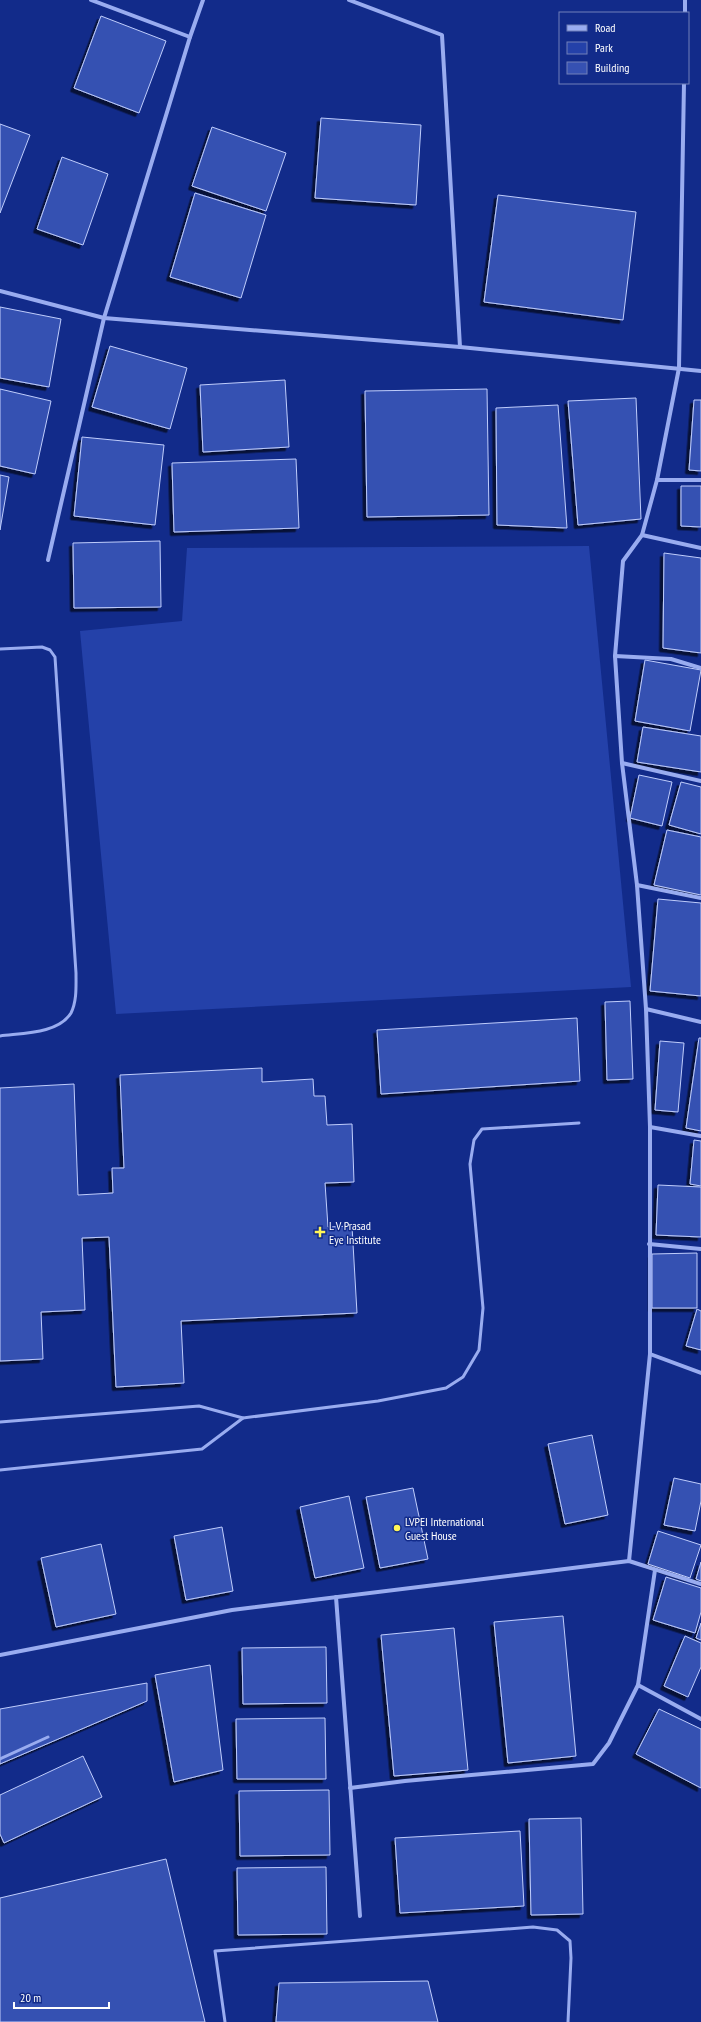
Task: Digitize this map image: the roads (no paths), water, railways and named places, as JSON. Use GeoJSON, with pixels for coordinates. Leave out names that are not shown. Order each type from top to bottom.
{"type":"FeatureCollection","features":[{"type":"Feature","properties":{"kind":"street"},"geometry":{"type":"LineString","coordinates":[[91,0],[190,37]]}},
{"type":"Feature","properties":{"kind":"street"},"geometry":{"type":"LineString","coordinates":[[48,560],[104,318],[190,37],[203,0]]}},
{"type":"Feature","properties":{"kind":"street"},"geometry":{"type":"LineString","coordinates":[[349,0],[442,36],[460,347]]}},
{"type":"Feature","properties":{"kind":"street"},"geometry":{"type":"LineString","coordinates":[[685,0],[685,12]]}},
{"type":"Feature","properties":{"kind":"street"},"geometry":{"type":"LineString","coordinates":[[629,1561],[650,1354],[650,1127],[646,1009],[637,885],[622,763],[615,656],[624,561],[642,535],[657,480],[679,368],[684,84]]}},
{"type":"Feature","properties":{"kind":"street"},"geometry":{"type":"LineString","coordinates":[[0,291],[104,318],[460,347],[701,371]]}},
{"type":"Feature","properties":{"kind":"street"},"geometry":{"type":"LineString","coordinates":[[657,480],[701,480]]}},
{"type":"Feature","properties":{"kind":"street"},"geometry":{"type":"LineString","coordinates":[[642,535],[701,548]]}},
{"type":"Feature","properties":{"kind":"street"},"geometry":{"type":"LineString","coordinates":[[615,656],[671,659],[701,668]]}},
{"type":"Feature","properties":{"kind":"street"},"geometry":{"type":"LineString","coordinates":[[622,763],[701,780]]}},
{"type":"Feature","properties":{"kind":"street"},"geometry":{"type":"LineString","coordinates":[[637,885],[701,898]]}},
{"type":"Feature","properties":{"kind":"street"},"geometry":{"type":"LineString","coordinates":[[646,1009],[701,1022]]}},
{"type":"Feature","properties":{"kind":"street"},"geometry":{"type":"LineString","coordinates":[[650,1127],[701,1136]]}},
{"type":"Feature","properties":{"kind":"street"},"geometry":{"type":"LineString","coordinates":[[649,1244],[701,1248]]}},
{"type":"Feature","properties":{"kind":"street"},"geometry":{"type":"LineString","coordinates":[[650,1354],[701,1373]]}},
{"type":"Feature","properties":{"kind":"street"},"geometry":{"type":"LineString","coordinates":[[0,1655],[232,1610],[629,1561],[701,1584]]}},
{"type":"Feature","properties":{"kind":"street"},"geometry":{"type":"LineString","coordinates":[[350,1788],[406,1781],[593,1764],[609,1743],[638,1685],[655,1570]]}},
{"type":"Feature","properties":{"kind":"street"},"geometry":{"type":"LineString","coordinates":[[336,1597],[360,1916]]}},
{"type":"Feature","properties":{"kind":"street"},"geometry":{"type":"LineString","coordinates":[[638,1685],[701,1719]]}},
{"type":"Feature","properties":{"kind":"lane"},"geometry":{"type":"LineString","coordinates":[[0,649],[42,647],[50,650],[55,657],[76,973],[75,995],[71,1013],[58,1025],[32,1032],[0,1036]]}},
{"type":"Feature","properties":{"kind":"lane"},"geometry":{"type":"LineString","coordinates":[[0,1422],[198,1406],[243,1418],[378,1401],[446,1388],[463,1377],[479,1350],[483,1308],[470,1164],[474,1140],[482,1129],[579,1123]]}},
{"type":"Feature","properties":{"kind":"lane"},"geometry":{"type":"LineString","coordinates":[[0,1470],[202,1449],[243,1418]]}},
{"type":"Feature","properties":{"kind":"lane"},"geometry":{"type":"LineString","coordinates":[[0,1759],[48,1736]]}},
{"type":"Feature","properties":{"kind":"lane"},"geometry":{"type":"LineString","coordinates":[[225,2022],[215,1951],[533,1927],[557,1930],[570,1941],[571,1958],[568,2022]]}},
{"type":"Feature","properties":{"kind":"place","name":"L V Prasad Eye Institute"},"geometry":{"type":"Point","coordinates":[320,1232]}},
{"type":"Feature","properties":{"kind":"place","name":"LVPEI International Guest House"},"geometry":{"type":"Point","coordinates":[397,1528]}}]}
